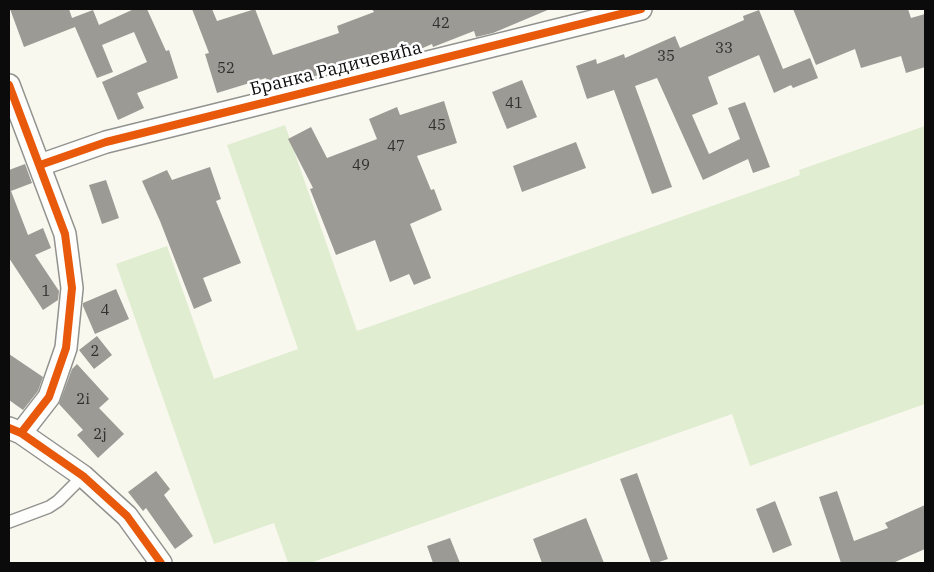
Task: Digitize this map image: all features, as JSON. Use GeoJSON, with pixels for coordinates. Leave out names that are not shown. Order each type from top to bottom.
{"type":"FeatureCollection","features":[{"type":"Feature","properties":{"kind":"street","name":"Бранка Радичевића"},"geometry":{"type":"LineString","coordinates":[[40,165],[106,142],[641,9]]}},
{"type":"Feature","properties":{"kind":"street"},"geometry":{"type":"LineString","coordinates":[[9,85],[66,234],[72,288],[66,348],[49,397],[15,430],[83,476],[128,516],[161,563]]}},
{"type":"Feature","properties":{"kind":"lane"},"geometry":{"type":"LineString","coordinates":[[9,522],[49,507],[58,501],[83,476]]}},
{"type":"Feature","properties":{"kind":"green space"},"geometry":{"type":"Polygon","coordinates":[[[285,125],[357,331],[800,175],[799,170],[925,126],[925,404],[750,466],[732,414],[310,563],[288,563],[274,523],[214,544],[116,264],[167,246],[214,379],[298,349],[227,145],[285,125]]]}},
{"type":"Feature","properties":{"kind":"building"},"geometry":{"type":"Polygon","coordinates":[[[10,9],[69,9],[72,18],[93,10],[99,25],[134,9],[147,9],[166,51],[169,50],[178,78],[137,93],[144,108],[118,120],[102,82],[147,62],[134,32],[102,45],[113,72],[97,78],[75,27],[24,47],[10,9]]]}},
{"type":"Feature","properties":{"kind":"building"},"geometry":{"type":"Polygon","coordinates":[[[192,9],[212,9],[217,21],[255,9],[273,55],[339,33],[337,26],[374,12],[372,9],[550,9],[493,33],[476,37],[474,31],[433,47],[432,44],[409,54],[352,68],[351,65],[309,78],[307,72],[268,86],[266,78],[217,93],[205,54],[209,53],[192,9]]]}},
{"type":"Feature","properties":{"kind":"building"},"geometry":{"type":"Polygon","coordinates":[[[793,9],[908,9],[911,18],[925,14],[925,67],[906,73],[901,56],[861,68],[855,49],[816,65],[793,9]]]}},
{"type":"Feature","properties":{"kind":"building"},"geometry":{"type":"Polygon","coordinates":[[[759,10],[783,69],[810,58],[818,78],[793,88],[791,85],[774,93],[759,55],[708,77],[718,104],[692,115],[709,154],[740,139],[728,108],[745,102],[770,167],[753,173],[748,159],[703,180],[657,78],[635,86],[672,187],[652,194],[614,90],[587,99],[576,66],[596,59],[597,64],[624,54],[625,58],[675,36],[680,48],[744,20],[743,16],[759,10]]]}},
{"type":"Feature","properties":{"kind":"building"},"geometry":{"type":"Polygon","coordinates":[[[522,80],[537,117],[507,129],[492,92],[522,80]]]}},
{"type":"Feature","properties":{"kind":"building"},"geometry":{"type":"Polygon","coordinates":[[[444,101],[457,143],[417,156],[431,190],[434,189],[442,210],[410,224],[431,278],[414,285],[409,274],[390,282],[375,240],[336,255],[310,189],[313,188],[288,139],[311,127],[327,158],[377,139],[369,119],[397,107],[400,115],[444,101]]]}},
{"type":"Feature","properties":{"kind":"building"},"geometry":{"type":"Polygon","coordinates":[[[576,142],[586,168],[522,192],[513,166],[576,142]]]}},
{"type":"Feature","properties":{"kind":"building"},"geometry":{"type":"Polygon","coordinates":[[[25,164],[32,183],[11,191],[28,235],[43,228],[51,248],[35,255],[59,291],[58,300],[43,310],[9,258],[9,170],[25,164]]]}},
{"type":"Feature","properties":{"kind":"building"},"geometry":{"type":"Polygon","coordinates":[[[210,167],[221,199],[216,201],[241,263],[203,278],[212,301],[194,309],[160,221],[142,181],[167,170],[172,180],[210,167]]]}},
{"type":"Feature","properties":{"kind":"building"},"geometry":{"type":"Polygon","coordinates":[[[106,180],[119,218],[102,224],[89,185],[106,180]]]}},
{"type":"Feature","properties":{"kind":"building"},"geometry":{"type":"Polygon","coordinates":[[[116,289],[129,319],[95,334],[83,303],[116,289]]]}},
{"type":"Feature","properties":{"kind":"building"},"geometry":{"type":"Polygon","coordinates":[[[97,336],[112,355],[94,369],[79,350],[97,336]]]}},
{"type":"Feature","properties":{"kind":"building"},"geometry":{"type":"Polygon","coordinates":[[[9,354],[43,377],[38,391],[23,410],[9,400],[9,354]]]}},
{"type":"Feature","properties":{"kind":"building"},"geometry":{"type":"Polygon","coordinates":[[[77,364],[109,399],[99,408],[124,434],[98,458],[77,435],[83,430],[59,404],[72,369],[77,364]]]}},
{"type":"Feature","properties":{"kind":"building"},"geometry":{"type":"Polygon","coordinates":[[[156,471],[170,489],[164,495],[193,536],[175,549],[146,508],[143,511],[128,492],[156,471]]]}},
{"type":"Feature","properties":{"kind":"building"},"geometry":{"type":"Polygon","coordinates":[[[637,473],[668,559],[656,563],[651,563],[620,479],[637,473]]]}},
{"type":"Feature","properties":{"kind":"building"},"geometry":{"type":"Polygon","coordinates":[[[837,491],[854,541],[888,528],[885,523],[925,505],[925,549],[893,563],[841,563],[819,497],[837,491]]]}},
{"type":"Feature","properties":{"kind":"building"},"geometry":{"type":"Polygon","coordinates":[[[775,501],[792,545],[773,553],[756,509],[775,501]]]}},
{"type":"Feature","properties":{"kind":"building"},"geometry":{"type":"Polygon","coordinates":[[[586,518],[604,563],[542,563],[533,539],[586,518]]]}},
{"type":"Feature","properties":{"kind":"building"},"geometry":{"type":"Polygon","coordinates":[[[450,538],[460,563],[433,563],[427,546],[450,538]]]}},
{"type":"Feature","properties":{"kind":"cycle path"},"geometry":{"type":"LineString","coordinates":[[40,165],[106,142],[641,9]]}},
{"type":"Feature","properties":{"kind":"cycle path"},"geometry":{"type":"LineString","coordinates":[[9,85],[65,234],[72,288],[66,348],[49,397],[21,433]]}},
{"type":"Feature","properties":{"kind":"cycle path"},"geometry":{"type":"LineString","coordinates":[[9,428],[21,433],[83,476],[127,516],[161,563]]}}]}
